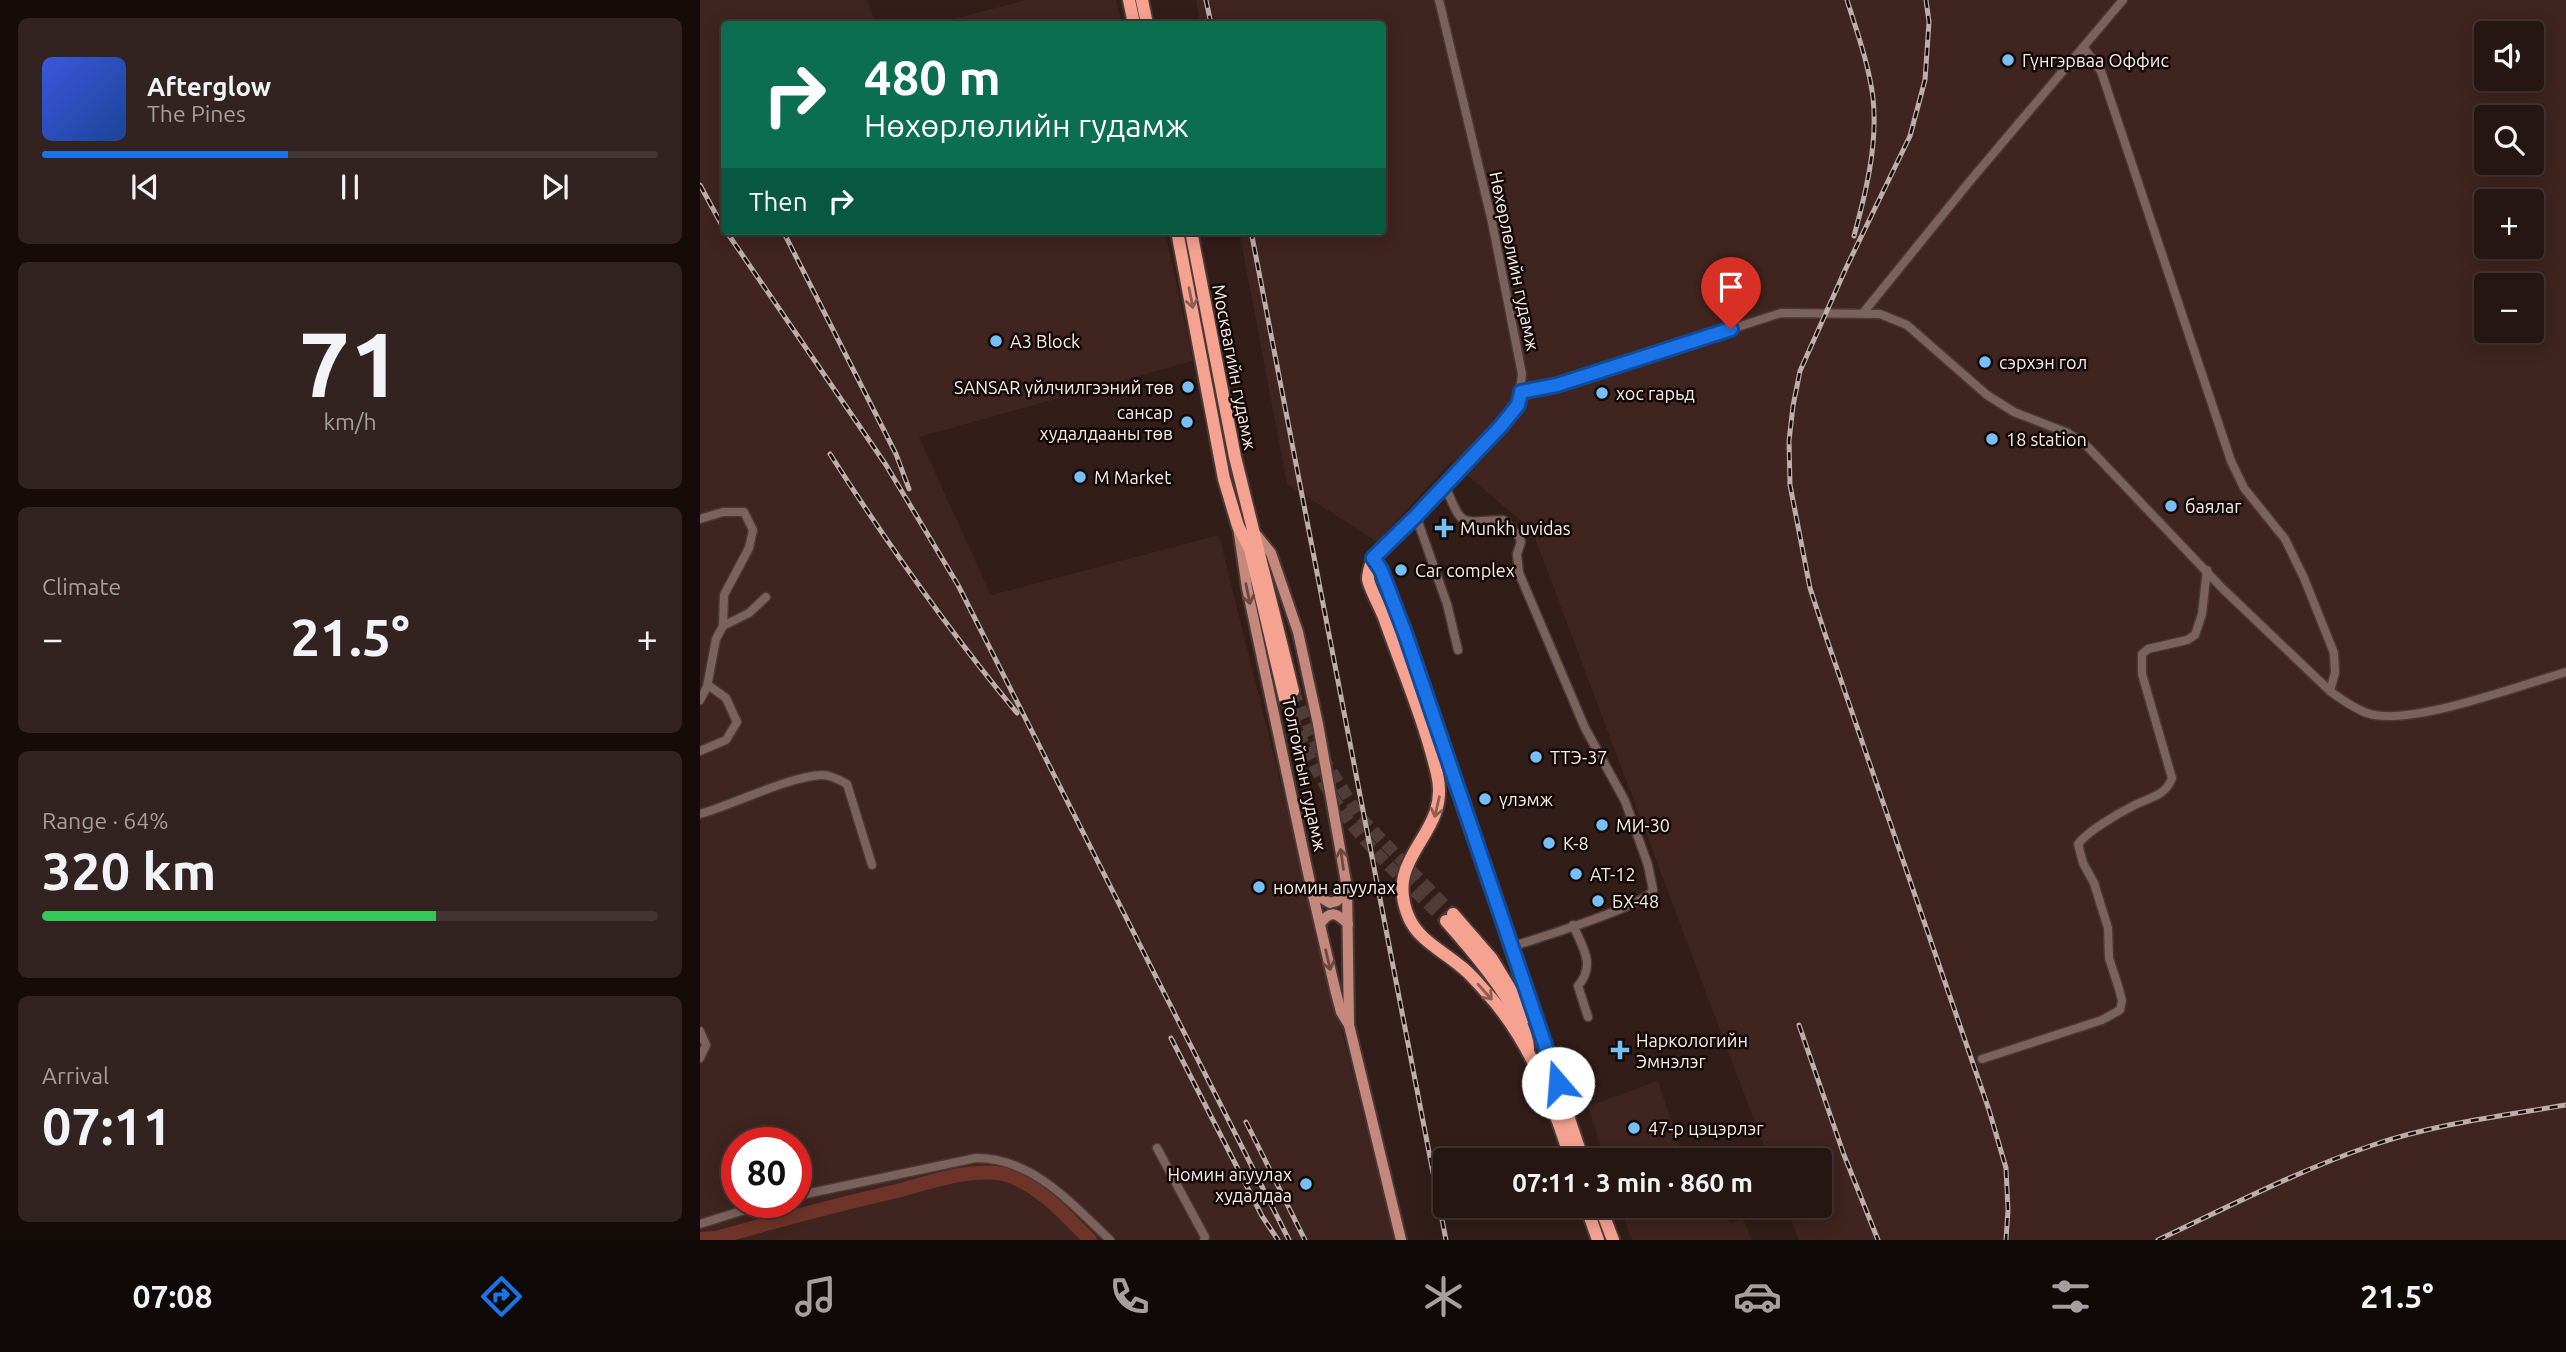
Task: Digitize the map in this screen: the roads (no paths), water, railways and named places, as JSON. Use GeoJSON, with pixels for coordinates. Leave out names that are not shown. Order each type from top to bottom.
{"type":"FeatureCollection","features":[{"type":"Feature","properties":{"kind":"highway"},"geometry":{"type":"LineString","coordinates":[[1129,0],[1133,21]]}},
{"type":"Feature","properties":{"kind":"highway"},"geometry":{"type":"LineString","coordinates":[[1142,0],[1146,21]]}},
{"type":"Feature","properties":{"kind":"highway","name":"Москвагийн гудамж"},"geometry":{"type":"LineString","coordinates":[[1178,235],[1224,479],[1238,526],[1250,549],[1289,695],[1255,533],[1235,457],[1192,235]]}},
{"type":"Feature","properties":{"kind":"highway"},"geometry":{"type":"LineString","coordinates":[[1373,558],[1368,580],[1381,608],[1419,717],[1439,785],[1434,819],[1413,851],[1405,870],[1402,890],[1406,909],[1419,934],[1464,969],[1489,995],[1528,1053],[1552,1101],[1567,1148]]}},
{"type":"Feature","properties":{"kind":"highway"},"geometry":{"type":"LineString","coordinates":[[1373,558],[1391,594],[1579,1148]]}},
{"type":"Feature","properties":{"kind":"highway"},"geometry":{"type":"LineString","coordinates":[[1528,1053],[1524,1028],[1492,976],[1449,917],[1492,959],[1531,1026],[1541,1032]]}},
{"type":"Feature","properties":{"kind":"highway"},"geometry":{"type":"LineString","coordinates":[[1590,1218],[1598,1240]]}},
{"type":"Feature","properties":{"kind":"highway"},"geometry":{"type":"LineString","coordinates":[[1605,1218],[1613,1240]]}},
{"type":"Feature","properties":{"kind":"main road","name":"Толгойтын гудамж"},"geometry":{"type":"LineString","coordinates":[[1238,526],[1247,588],[1338,1003],[1349,1025],[1401,1240]]}},
{"type":"Feature","properties":{"kind":"main road","name":"Толгойтын гудамж"},"geometry":{"type":"LineString","coordinates":[[1255,533],[1271,553],[1298,632],[1338,831],[1347,888],[1349,1025]]}},
{"type":"Feature","properties":{"kind":"main road"},"geometry":{"type":"LineString","coordinates":[[1313,893],[1322,901],[1330,903],[1337,901],[1347,888]]}},
{"type":"Feature","properties":{"kind":"main road"},"geometry":{"type":"LineString","coordinates":[[1320,924],[1332,913],[1348,924]]}},
{"type":"Feature","properties":{"kind":"street","name":"Нөхөрлөлийн гудамж"},"geometry":{"type":"LineString","coordinates":[[1439,0],[1506,292],[1522,374],[1521,392]]}},
{"type":"Feature","properties":{"kind":"street"},"geometry":{"type":"LineString","coordinates":[[1863,313],[2123,0]]}},
{"type":"Feature","properties":{"kind":"street"},"geometry":{"type":"LineString","coordinates":[[2084,48],[2101,71],[2231,461],[2244,488],[2290,548],[2331,643],[2336,663],[2330,691]]}},
{"type":"Feature","properties":{"kind":"street"},"geometry":{"type":"LineString","coordinates":[[1373,558],[1416,516],[1518,405],[1521,392],[1557,385],[1781,313],[1863,313],[1887,316],[1907,325],[1987,395],[2014,412],[2068,433],[2085,444],[2223,589],[2330,691],[2347,703],[2367,713],[2386,717],[2425,713],[2566,672]]}},
{"type":"Feature","properties":{"kind":"street"},"geometry":{"type":"LineString","coordinates":[[1444,484],[1460,518],[1470,524],[1503,520],[1519,536],[1519,572],[1585,728],[1625,800],[1653,890],[1651,895],[1511,947]]}},
{"type":"Feature","properties":{"kind":"street"},"geometry":{"type":"LineString","coordinates":[[700,519],[723,512],[744,512],[753,530],[749,548],[724,595],[723,626],[716,639],[707,687],[700,700]]}},
{"type":"Feature","properties":{"kind":"street"},"geometry":{"type":"LineString","coordinates":[[1416,516],[1447,604],[1458,650]]}},
{"type":"Feature","properties":{"kind":"street"},"geometry":{"type":"LineString","coordinates":[[1982,1059],[2102,1020],[2120,1010],[2122,1002],[2109,958],[2108,929],[2094,883],[2083,863],[2078,844],[2085,836],[2169,786],[2172,778],[2142,674],[2142,654],[2152,648],[2187,640],[2195,635],[2202,614],[2207,570]]}},
{"type":"Feature","properties":{"kind":"street"},"geometry":{"type":"LineString","coordinates":[[723,626],[750,613],[766,597]]}},
{"type":"Feature","properties":{"kind":"street"},"geometry":{"type":"LineString","coordinates":[[700,751],[726,740],[737,722],[726,698],[708,685],[707,687]]}},
{"type":"Feature","properties":{"kind":"street"},"geometry":{"type":"LineString","coordinates":[[700,814],[787,783],[822,775],[837,778],[847,784],[872,864]]}},
{"type":"Feature","properties":{"kind":"street"},"geometry":{"type":"LineString","coordinates":[[1573,925],[1588,962],[1587,975],[1578,986],[1588,1017]]}},
{"type":"Feature","properties":{"kind":"street"},"geometry":{"type":"LineString","coordinates":[[700,1031],[706,1045],[700,1058]]}},
{"type":"Feature","properties":{"kind":"street"},"geometry":{"type":"LineString","coordinates":[[1157,1148],[1205,1237],[1204,1240]]}},
{"type":"Feature","properties":{"kind":"street"},"geometry":{"type":"LineString","coordinates":[[812,1193],[976,1158],[990,1158],[1017,1165],[1043,1179],[1110,1240]]}},
{"type":"Feature","properties":{"kind":"street"},"geometry":{"type":"LineString","coordinates":[[700,1224],[721,1217]]}},
{"type":"Feature","properties":{"kind":"waterway"},"geometry":{"type":"LineString","coordinates":[[700,1239],[716,1238],[937,1180],[966,1174],[995,1173],[1007,1175],[1031,1186],[1052,1202],[1090,1240]]}},
{"type":"Feature","properties":{"kind":"tunnel"},"geometry":{"type":"LineString","coordinates":[[1293,691],[1320,753],[1360,817],[1453,914]]}},
{"type":"Feature","properties":{"kind":"tunnel"},"geometry":{"type":"LineString","coordinates":[[1285,699],[1311,759],[1345,815],[1381,857],[1446,921]]}},
{"type":"Feature","properties":{"kind":"railway"},"geometry":{"type":"LineString","coordinates":[[1206,0],[1210,21]]}},
{"type":"Feature","properties":{"kind":"railway"},"geometry":{"type":"LineString","coordinates":[[1847,0],[1869,73],[1874,115],[1870,168],[1854,236]]}},
{"type":"Feature","properties":{"kind":"railway"},"geometry":{"type":"LineString","coordinates":[[1926,0],[1929,22],[1925,80],[1910,136],[1800,371],[1789,441],[1790,485],[1810,588],[1989,1110],[2006,1168],[2006,1240]]}},
{"type":"Feature","properties":{"kind":"railway"},"geometry":{"type":"LineString","coordinates":[[700,185],[721,224]]}},
{"type":"Feature","properties":{"kind":"railway"},"geometry":{"type":"LineString","coordinates":[[729,235],[886,465],[958,585],[1289,1240]]}},
{"type":"Feature","properties":{"kind":"railway"},"geometry":{"type":"LineString","coordinates":[[785,235],[896,454],[909,489]]}},
{"type":"Feature","properties":{"kind":"railway"},"geometry":{"type":"LineString","coordinates":[[1252,235],[1446,1240]]}},
{"type":"Feature","properties":{"kind":"railway"},"geometry":{"type":"LineString","coordinates":[[830,454],[919,586],[1017,713]]}},
{"type":"Feature","properties":{"kind":"railway"},"geometry":{"type":"LineString","coordinates":[[1799,1025],[1844,1155],[1878,1240]]}},
{"type":"Feature","properties":{"kind":"railway"},"geometry":{"type":"LineString","coordinates":[[1171,1038],[1262,1216],[1278,1240]]}},
{"type":"Feature","properties":{"kind":"railway"},"geometry":{"type":"LineString","coordinates":[[2158,1240],[2291,1177],[2373,1145],[2444,1126],[2566,1105]]}},
{"type":"Feature","properties":{"kind":"railway"},"geometry":{"type":"LineString","coordinates":[[1246,1122],[1305,1240]]}},
{"type":"Feature","properties":{"kind":"place","name":"Гүнгэрваа Оффис"},"geometry":{"type":"Point","coordinates":[2008,60]}},
{"type":"Feature","properties":{"kind":"place","name":"A3 Block"},"geometry":{"type":"Point","coordinates":[996,341]}},
{"type":"Feature","properties":{"kind":"place","name":"сэрхэн гол"},"geometry":{"type":"Point","coordinates":[1985,362]}},
{"type":"Feature","properties":{"kind":"place","name":"SANSAR үйлчилгээний төв"},"geometry":{"type":"Point","coordinates":[1188,387]}},
{"type":"Feature","properties":{"kind":"place","name":"хос гарьд"},"geometry":{"type":"Point","coordinates":[1602,393]}},
{"type":"Feature","properties":{"kind":"place","name":"сансар худалдааны төв"},"geometry":{"type":"Point","coordinates":[1187,422]}},
{"type":"Feature","properties":{"kind":"place","name":"18 station"},"geometry":{"type":"Point","coordinates":[1992,439]}},
{"type":"Feature","properties":{"kind":"place","name":"М Market"},"geometry":{"type":"Point","coordinates":[1080,477]}},
{"type":"Feature","properties":{"kind":"place","name":"баялаг"},"geometry":{"type":"Point","coordinates":[2171,506]}},
{"type":"Feature","properties":{"kind":"place","name":"Munkh uvidas"},"geometry":{"type":"Point","coordinates":[1444,528]}},
{"type":"Feature","properties":{"kind":"place","name":"Car complex"},"geometry":{"type":"Point","coordinates":[1401,570]}},
{"type":"Feature","properties":{"kind":"place","name":"ТТЭ-37"},"geometry":{"type":"Point","coordinates":[1536,757]}},
{"type":"Feature","properties":{"kind":"place","name":"үлэмж"},"geometry":{"type":"Point","coordinates":[1485,799]}},
{"type":"Feature","properties":{"kind":"place","name":"МИ-30"},"geometry":{"type":"Point","coordinates":[1602,825]}},
{"type":"Feature","properties":{"kind":"place","name":"К-8"},"geometry":{"type":"Point","coordinates":[1549,843]}},
{"type":"Feature","properties":{"kind":"place","name":"АТ-12"},"geometry":{"type":"Point","coordinates":[1576,874]}},
{"type":"Feature","properties":{"kind":"place","name":"номин агуулах"},"geometry":{"type":"Point","coordinates":[1259,887]}},
{"type":"Feature","properties":{"kind":"place","name":"БХ-48"},"geometry":{"type":"Point","coordinates":[1598,901]}},
{"type":"Feature","properties":{"kind":"place","name":"Наркологийн Эмнэлэг"},"geometry":{"type":"Point","coordinates":[1620,1050]}},
{"type":"Feature","properties":{"kind":"place","name":"47-р цэцэрлэг"},"geometry":{"type":"Point","coordinates":[1634,1128]}},
{"type":"Feature","properties":{"kind":"place","name":"Номин агуулах худалдаа"},"geometry":{"type":"Point","coordinates":[1306,1184]}}]}
